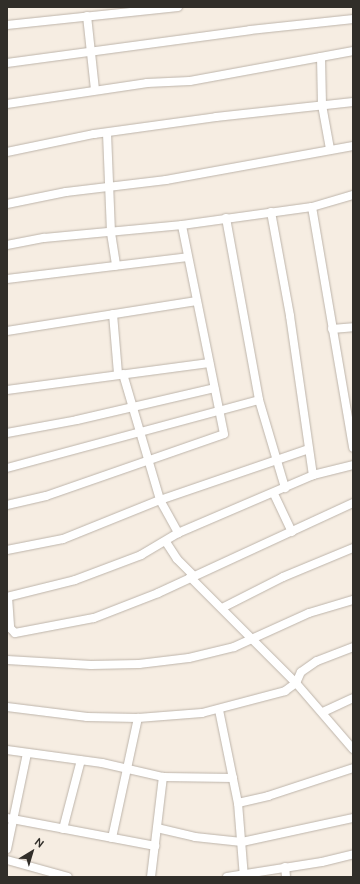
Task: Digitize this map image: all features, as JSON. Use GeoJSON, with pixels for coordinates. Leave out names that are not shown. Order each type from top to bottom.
{"type":"FeatureCollection","features":[{"type":"Feature","properties":{"kind":"street"},"geometry":{"type":"LineString","coordinates":[[7,25],[178,7]]}},
{"type":"Feature","properties":{"kind":"street"},"geometry":{"type":"LineString","coordinates":[[87,16],[92,51],[95,90]]}},
{"type":"Feature","properties":{"kind":"street"},"geometry":{"type":"LineString","coordinates":[[7,63],[250,30],[353,19]]}},
{"type":"Feature","properties":{"kind":"street"},"geometry":{"type":"LineString","coordinates":[[7,104],[147,83],[190,81],[353,51]]}},
{"type":"Feature","properties":{"kind":"street"},"geometry":{"type":"LineString","coordinates":[[321,58],[322,104],[330,149]]}},
{"type":"Feature","properties":{"kind":"street"},"geometry":{"type":"LineString","coordinates":[[7,152],[107,133],[322,104],[353,102]]}},
{"type":"Feature","properties":{"kind":"street"},"geometry":{"type":"LineString","coordinates":[[107,133],[111,187],[112,233],[116,266]]}},
{"type":"Feature","properties":{"kind":"street"},"geometry":{"type":"LineString","coordinates":[[7,204],[66,192],[166,180],[353,146]]}},
{"type":"Feature","properties":{"kind":"street"},"geometry":{"type":"LineString","coordinates":[[111,196],[120,186]]}},
{"type":"Feature","properties":{"kind":"street"},"geometry":{"type":"LineString","coordinates":[[7,245],[62,236],[112,233],[182,225],[312,207],[353,196]]}},
{"type":"Feature","properties":{"kind":"street"},"geometry":{"type":"LineString","coordinates":[[312,207],[353,448]]}},
{"type":"Feature","properties":{"kind":"street"},"geometry":{"type":"LineString","coordinates":[[271,212],[290,316],[313,475]]}},
{"type":"Feature","properties":{"kind":"street"},"geometry":{"type":"LineString","coordinates":[[226,218],[259,400],[284,488]]}},
{"type":"Feature","properties":{"kind":"street"},"geometry":{"type":"LineString","coordinates":[[7,505],[46,496],[147,459],[223,436],[225,432],[214,388],[182,225]]}},
{"type":"Feature","properties":{"kind":"street"},"geometry":{"type":"LineString","coordinates":[[7,279],[188,257]]}},
{"type":"Feature","properties":{"kind":"street"},"geometry":{"type":"LineString","coordinates":[[7,331],[197,301]]}},
{"type":"Feature","properties":{"kind":"street"},"geometry":{"type":"LineString","coordinates":[[113,314],[120,374],[132,406],[160,500],[178,533]]}},
{"type":"Feature","properties":{"kind":"street"},"geometry":{"type":"LineString","coordinates":[[332,329],[353,327]]}},
{"type":"Feature","properties":{"kind":"street"},"geometry":{"type":"LineString","coordinates":[[7,390],[209,363]]}},
{"type":"Feature","properties":{"kind":"street"},"geometry":{"type":"LineString","coordinates":[[7,433],[77,420],[214,388]]}},
{"type":"Feature","properties":{"kind":"street"},"geometry":{"type":"LineString","coordinates":[[7,468],[221,412],[259,400]]}},
{"type":"Feature","properties":{"kind":"street"},"geometry":{"type":"LineString","coordinates":[[7,550],[64,539],[160,500],[275,459],[309,449]]}},
{"type":"Feature","properties":{"kind":"street"},"geometry":{"type":"LineString","coordinates":[[353,465],[313,475],[274,494],[178,533],[166,542],[141,555],[75,580],[7,597],[10,628],[15,633],[94,618],[130,605],[353,503]]}},
{"type":"Feature","properties":{"kind":"street"},"geometry":{"type":"LineString","coordinates":[[274,494],[292,532]]}},
{"type":"Feature","properties":{"kind":"street"},"geometry":{"type":"LineString","coordinates":[[166,542],[177,559],[191,576],[296,683],[350,741],[353,749]]}},
{"type":"Feature","properties":{"kind":"street"},"geometry":{"type":"LineString","coordinates":[[222,608],[283,577],[353,548]]}},
{"type":"Feature","properties":{"kind":"street"},"geometry":{"type":"LineString","coordinates":[[7,660],[60,665],[139,664],[189,658],[234,647],[309,613],[353,600]]}},
{"type":"Feature","properties":{"kind":"street"},"geometry":{"type":"LineString","coordinates":[[7,707],[87,717],[138,718],[219,710],[285,691],[296,683],[302,672],[317,661],[353,647]]}},
{"type":"Feature","properties":{"kind":"street"},"geometry":{"type":"LineString","coordinates":[[323,712],[353,698]]}},
{"type":"Feature","properties":{"kind":"street"},"geometry":{"type":"LineString","coordinates":[[219,710],[238,802],[244,876]]}},
{"type":"Feature","properties":{"kind":"street"},"geometry":{"type":"LineString","coordinates":[[112,838],[138,718]]}},
{"type":"Feature","properties":{"kind":"street"},"geometry":{"type":"LineString","coordinates":[[7,750],[127,767],[164,777],[233,778]]}},
{"type":"Feature","properties":{"kind":"street"},"geometry":{"type":"LineString","coordinates":[[7,849],[10,819],[28,753]]}},
{"type":"Feature","properties":{"kind":"street"},"geometry":{"type":"LineString","coordinates":[[63,829],[81,760]]}},
{"type":"Feature","properties":{"kind":"street"},"geometry":{"type":"LineString","coordinates":[[238,802],[268,796],[353,768]]}},
{"type":"Feature","properties":{"kind":"street"},"geometry":{"type":"LineString","coordinates":[[151,877],[164,777]]}},
{"type":"Feature","properties":{"kind":"street"},"geometry":{"type":"LineString","coordinates":[[157,828],[195,837],[242,842],[353,818]]}},
{"type":"Feature","properties":{"kind":"street"},"geometry":{"type":"LineString","coordinates":[[10,819],[155,846]]}},
{"type":"Feature","properties":{"kind":"street"},"geometry":{"type":"LineString","coordinates":[[227,877],[244,876],[285,867],[322,862],[353,854]]}},
{"type":"Feature","properties":{"kind":"street"},"geometry":{"type":"LineString","coordinates":[[7,860],[68,877]]}},
{"type":"Feature","properties":{"kind":"street"},"geometry":{"type":"LineString","coordinates":[[285,867],[286,877]]}}]}
